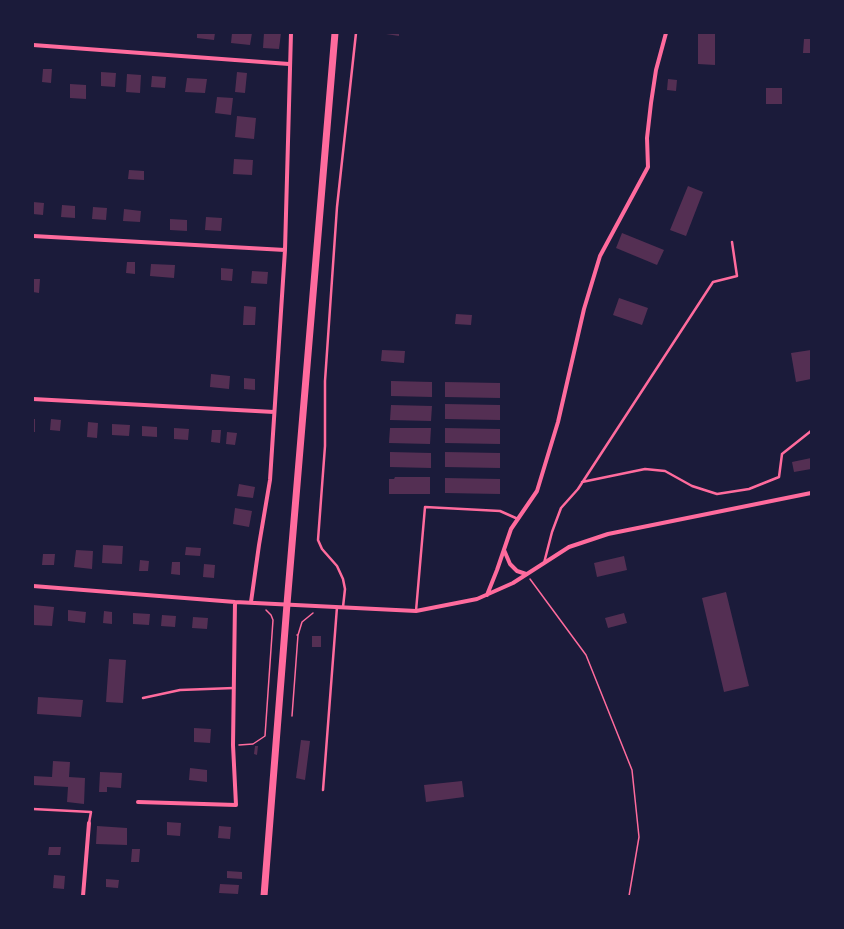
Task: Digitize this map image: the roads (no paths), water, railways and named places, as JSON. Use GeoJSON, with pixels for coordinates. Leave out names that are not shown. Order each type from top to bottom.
{"type":"FeatureCollection","features":[{"type":"Feature","properties":{"kind":"main road"},"geometry":{"type":"LineString","coordinates":[[264,896],[335,33]]}},
{"type":"Feature","properties":{"kind":"street"},"geometry":{"type":"LineString","coordinates":[[251,602],[270,480],[285,250],[291,33]]}},
{"type":"Feature","properties":{"kind":"street"},"geometry":{"type":"LineString","coordinates":[[487,595],[511,530],[537,491],[558,422],[584,309],[600,256],[648,167],[648,138],[651,103],[656,70],[666,33]]}},
{"type":"Feature","properties":{"kind":"street"},"geometry":{"type":"LineString","coordinates":[[33,45],[289,64]]}},
{"type":"Feature","properties":{"kind":"street"},"geometry":{"type":"LineString","coordinates":[[33,236],[285,250]]}},
{"type":"Feature","properties":{"kind":"street"},"geometry":{"type":"LineString","coordinates":[[33,399],[274,412]]}},
{"type":"Feature","properties":{"kind":"street"},"geometry":{"type":"LineString","coordinates":[[33,586],[235,602],[416,611],[477,600],[513,583],[569,547],[608,534],[811,493]]}},
{"type":"Feature","properties":{"kind":"street"},"geometry":{"type":"LineString","coordinates":[[504,550],[510,564],[517,571],[526,574]]}},
{"type":"Feature","properties":{"kind":"street"},"geometry":{"type":"LineString","coordinates":[[138,802],[236,805],[233,745],[235,602]]}},
{"type":"Feature","properties":{"kind":"street"},"geometry":{"type":"LineString","coordinates":[[83,896],[90,823]]}},
{"type":"Feature","properties":{"kind":"lane"},"geometry":{"type":"LineString","coordinates":[[343,608],[345,589],[344,579],[337,566],[322,549],[318,540],[325,446],[325,381],[337,208],[356,33]]}},
{"type":"Feature","properties":{"kind":"lane"},"geometry":{"type":"LineString","coordinates":[[544,563],[552,532],[561,508],[578,489],[712,282],[737,276],[732,242]]}},
{"type":"Feature","properties":{"kind":"lane"},"geometry":{"type":"LineString","coordinates":[[582,482],[646,469],[665,471],[692,486],[717,494],[749,489],[779,477],[782,454],[811,431]]}},
{"type":"Feature","properties":{"kind":"lane"},"geometry":{"type":"LineString","coordinates":[[416,611],[425,507],[500,511],[518,519]]}},
{"type":"Feature","properties":{"kind":"lane"},"geometry":{"type":"LineString","coordinates":[[323,790],[337,607]]}},
{"type":"Feature","properties":{"kind":"lane"},"geometry":{"type":"LineString","coordinates":[[143,698],[180,690],[234,688]]}},
{"type":"Feature","properties":{"kind":"lane"},"geometry":{"type":"LineString","coordinates":[[33,809],[90,812],[90,823]]}}]}
